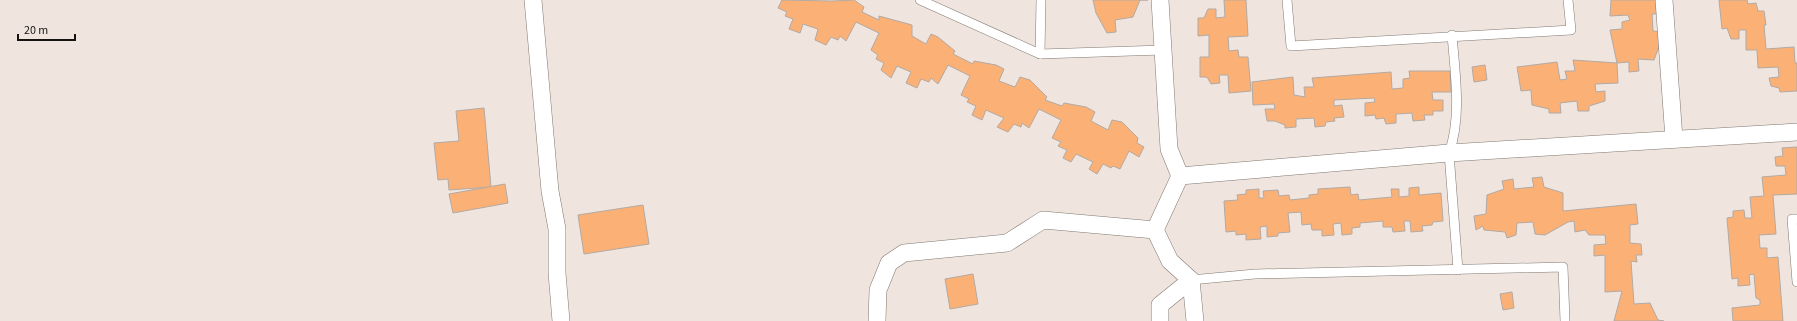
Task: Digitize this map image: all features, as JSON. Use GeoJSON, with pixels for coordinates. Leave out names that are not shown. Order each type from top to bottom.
{"type":"FeatureCollection","features":[{"type":"Feature","properties":{"kind":"street"},"geometry":{"type":"LineString","coordinates":[[533,0],[550,191],[557,229],[557,274],[561,321]]}},
{"type":"Feature","properties":{"kind":"street"},"geometry":{"type":"LineString","coordinates":[[1155,230],[1180,176],[1169,149],[1160,0]]}},
{"type":"Feature","properties":{"kind":"street"},"geometry":{"type":"LineString","coordinates":[[1664,0],[1674,139]]}},
{"type":"Feature","properties":{"kind":"street"},"geometry":{"type":"LineString","coordinates":[[1180,176],[1449,153],[1797,132]]}},
{"type":"Feature","properties":{"kind":"street"},"geometry":{"type":"LineString","coordinates":[[877,321],[878,290],[889,263],[904,252],[1007,243],[1044,220],[1155,230]]}},
{"type":"Feature","properties":{"kind":"street"},"geometry":{"type":"LineString","coordinates":[[1155,230],[1170,261],[1191,280],[1195,321]]}},
{"type":"Feature","properties":{"kind":"street"},"geometry":{"type":"LineString","coordinates":[[1160,321],[1160,305],[1191,280]]}},
{"type":"Feature","properties":{"kind":"lane"},"geometry":{"type":"LineString","coordinates":[[920,0],[1040,54],[1163,50]]}},
{"type":"Feature","properties":{"kind":"lane"},"geometry":{"type":"LineString","coordinates":[[1040,54],[1041,0]]}},
{"type":"Feature","properties":{"kind":"lane"},"geometry":{"type":"LineString","coordinates":[[1287,0],[1290,46],[1452,35],[1571,30],[1568,0]]}},
{"type":"Feature","properties":{"kind":"lane"},"geometry":{"type":"LineString","coordinates":[[1452,35],[1456,90],[1455,137],[1449,153],[1458,270]]}},
{"type":"Feature","properties":{"kind":"lane"},"geometry":{"type":"LineString","coordinates":[[1797,219],[1792,219],[1797,282]]}},
{"type":"Feature","properties":{"kind":"lane"},"geometry":{"type":"LineString","coordinates":[[1191,280],[1255,274],[1563,267],[1565,321]]}},
{"type":"Feature","properties":{"kind":"building"},"geometry":{"type":"Polygon","coordinates":[[[782,0],[854,0],[864,7],[862,12],[879,20],[879,16],[912,25],[912,36],[926,44],[931,34],[938,37],[955,51],[953,54],[973,64],[974,61],[996,65],[1004,69],[999,81],[1015,87],[1020,77],[1030,80],[1047,97],[1045,100],[1062,106],[1064,103],[1086,107],[1095,112],[1091,121],[1108,130],[1112,120],[1122,122],[1138,138],[1137,143],[1144,147],[1139,157],[1129,151],[1120,169],[1113,166],[1111,168],[1103,164],[1097,174],[1089,169],[1093,162],[1076,154],[1071,162],[1063,158],[1067,150],[1058,146],[1061,142],[1052,138],[1061,120],[1039,109],[1029,128],[1022,123],[1021,127],[1014,124],[1008,132],[997,127],[1004,118],[986,110],[982,120],[972,115],[976,106],[967,102],[969,99],[961,95],[970,76],[948,65],[938,84],[931,78],[929,82],[921,79],[917,88],[906,83],[911,72],[897,66],[891,78],[881,70],[884,63],[876,59],[878,55],[871,50],[879,33],[856,22],[846,41],[840,36],[838,40],[831,37],[826,45],[815,40],[818,29],[803,24],[800,33],[789,29],[793,19],[785,16],[787,12],[778,8],[782,0]]]}},
{"type":"Feature","properties":{"kind":"building"},"geometry":{"type":"Polygon","coordinates":[[[1093,0],[1140,0],[1133,17],[1115,20],[1116,32],[1107,33],[1096,13],[1093,0]]]}},
{"type":"Feature","properties":{"kind":"building"},"geometry":{"type":"Polygon","coordinates":[[[1224,0],[1246,0],[1248,36],[1228,37],[1229,51],[1238,50],[1239,57],[1248,57],[1251,91],[1229,93],[1228,75],[1219,75],[1220,83],[1211,84],[1207,77],[1200,77],[1200,57],[1209,57],[1209,35],[1198,36],[1198,18],[1204,18],[1208,9],[1216,9],[1216,18],[1225,17],[1224,0]]]}},
{"type":"Feature","properties":{"kind":"building"},"geometry":{"type":"Polygon","coordinates":[[[1611,0],[1655,0],[1659,7],[1660,14],[1652,14],[1653,31],[1662,32],[1661,41],[1654,60],[1638,59],[1639,71],[1629,72],[1629,62],[1617,63],[1610,30],[1622,29],[1622,22],[1630,20],[1628,15],[1610,16],[1611,0]]]}},
{"type":"Feature","properties":{"kind":"building"},"geometry":{"type":"Polygon","coordinates":[[[1719,0],[1747,0],[1748,4],[1756,3],[1758,11],[1764,11],[1766,25],[1764,25],[1766,49],[1794,47],[1795,63],[1797,63],[1797,91],[1780,92],[1779,88],[1771,86],[1769,78],[1779,77],[1778,67],[1758,68],[1757,50],[1746,50],[1746,30],[1739,30],[1739,39],[1731,39],[1727,28],[1722,29],[1719,0]]]}},
{"type":"Feature","properties":{"kind":"building"},"geometry":{"type":"Polygon","coordinates":[[[1573,60],[1617,63],[1618,83],[1595,84],[1596,92],[1605,91],[1605,101],[1589,106],[1589,111],[1578,111],[1577,101],[1560,103],[1561,113],[1549,113],[1549,109],[1532,105],[1531,90],[1521,91],[1517,67],[1557,62],[1560,80],[1567,79],[1565,71],[1575,71],[1573,60]]]}},
{"type":"Feature","properties":{"kind":"building"},"geometry":{"type":"Polygon","coordinates":[[[1485,65],[1487,80],[1474,82],[1472,67],[1485,65]]]}},
{"type":"Feature","properties":{"kind":"building"},"geometry":{"type":"Polygon","coordinates":[[[1409,71],[1450,71],[1451,92],[1432,92],[1433,100],[1443,100],[1443,111],[1433,111],[1433,115],[1424,115],[1425,120],[1413,121],[1412,113],[1396,114],[1396,123],[1386,124],[1384,118],[1376,119],[1375,115],[1365,116],[1365,103],[1375,102],[1374,98],[1334,100],[1334,106],[1342,105],[1344,117],[1334,118],[1335,121],[1326,122],[1325,126],[1315,127],[1314,118],[1296,119],[1296,127],[1285,128],[1285,125],[1275,121],[1267,121],[1265,109],[1275,109],[1274,104],[1253,105],[1252,82],[1293,77],[1294,95],[1305,97],[1304,87],[1314,87],[1312,78],[1391,72],[1392,89],[1403,88],[1403,79],[1410,78],[1409,71]]]}},
{"type":"Feature","properties":{"kind":"building"},"geometry":{"type":"Polygon","coordinates":[[[484,108],[491,187],[449,190],[448,179],[438,180],[434,143],[459,141],[456,111],[484,108]]]}},
{"type":"Feature","properties":{"kind":"building"},"geometry":{"type":"Polygon","coordinates":[[[1797,147],[1797,194],[1773,195],[1776,234],[1759,235],[1760,248],[1767,248],[1767,258],[1778,257],[1783,321],[1733,321],[1732,308],[1760,305],[1760,300],[1756,298],[1754,274],[1749,275],[1750,285],[1738,286],[1738,278],[1732,279],[1727,218],[1733,217],[1733,211],[1744,210],[1745,218],[1752,218],[1750,197],[1764,196],[1762,177],[1786,175],[1785,166],[1776,166],[1775,157],[1783,156],[1782,148],[1797,147]]]}},
{"type":"Feature","properties":{"kind":"building"},"geometry":{"type":"Polygon","coordinates":[[[1542,177],[1544,187],[1563,193],[1563,211],[1636,204],[1638,224],[1630,225],[1630,243],[1641,244],[1642,255],[1636,255],[1637,262],[1631,261],[1634,304],[1650,303],[1658,320],[1664,321],[1614,321],[1622,291],[1605,292],[1605,255],[1594,256],[1594,245],[1606,244],[1605,235],[1589,235],[1585,230],[1575,232],[1574,221],[1568,222],[1545,235],[1535,234],[1533,222],[1517,223],[1516,235],[1507,238],[1505,232],[1484,230],[1483,226],[1476,230],[1474,216],[1486,214],[1487,195],[1504,189],[1502,181],[1513,179],[1514,189],[1534,187],[1532,178],[1542,177]]]}},
{"type":"Feature","properties":{"kind":"building"},"geometry":{"type":"Polygon","coordinates":[[[505,184],[508,203],[453,213],[449,194],[505,184]]]}},
{"type":"Feature","properties":{"kind":"building"},"geometry":{"type":"Polygon","coordinates":[[[1350,187],[1351,195],[1358,194],[1359,200],[1392,197],[1391,189],[1399,189],[1399,197],[1409,196],[1409,188],[1419,187],[1419,195],[1441,193],[1443,221],[1433,222],[1432,225],[1422,226],[1423,231],[1411,232],[1410,221],[1404,221],[1405,231],[1393,232],[1392,227],[1383,227],[1383,221],[1360,223],[1360,227],[1352,228],[1352,234],[1342,235],[1341,223],[1333,224],[1334,235],[1322,236],[1322,230],[1312,230],[1311,224],[1302,225],[1301,212],[1288,213],[1290,232],[1278,233],[1278,236],[1267,237],[1267,226],[1260,227],[1261,239],[1246,240],[1246,234],[1236,235],[1236,231],[1226,232],[1224,201],[1238,200],[1237,195],[1246,194],[1246,190],[1259,189],[1259,198],[1264,198],[1263,191],[1278,190],[1279,196],[1289,195],[1290,200],[1309,198],[1309,195],[1318,194],[1318,189],[1350,187]]]}},
{"type":"Feature","properties":{"kind":"building"},"geometry":{"type":"Polygon","coordinates":[[[643,205],[649,244],[584,254],[578,215],[643,205]]]}},
{"type":"Feature","properties":{"kind":"building"},"geometry":{"type":"Polygon","coordinates":[[[973,274],[978,304],[950,309],[945,279],[973,274]]]}},
{"type":"Feature","properties":{"kind":"building"},"geometry":{"type":"Polygon","coordinates":[[[1512,292],[1514,308],[1503,310],[1500,294],[1512,292]]]}}]}
